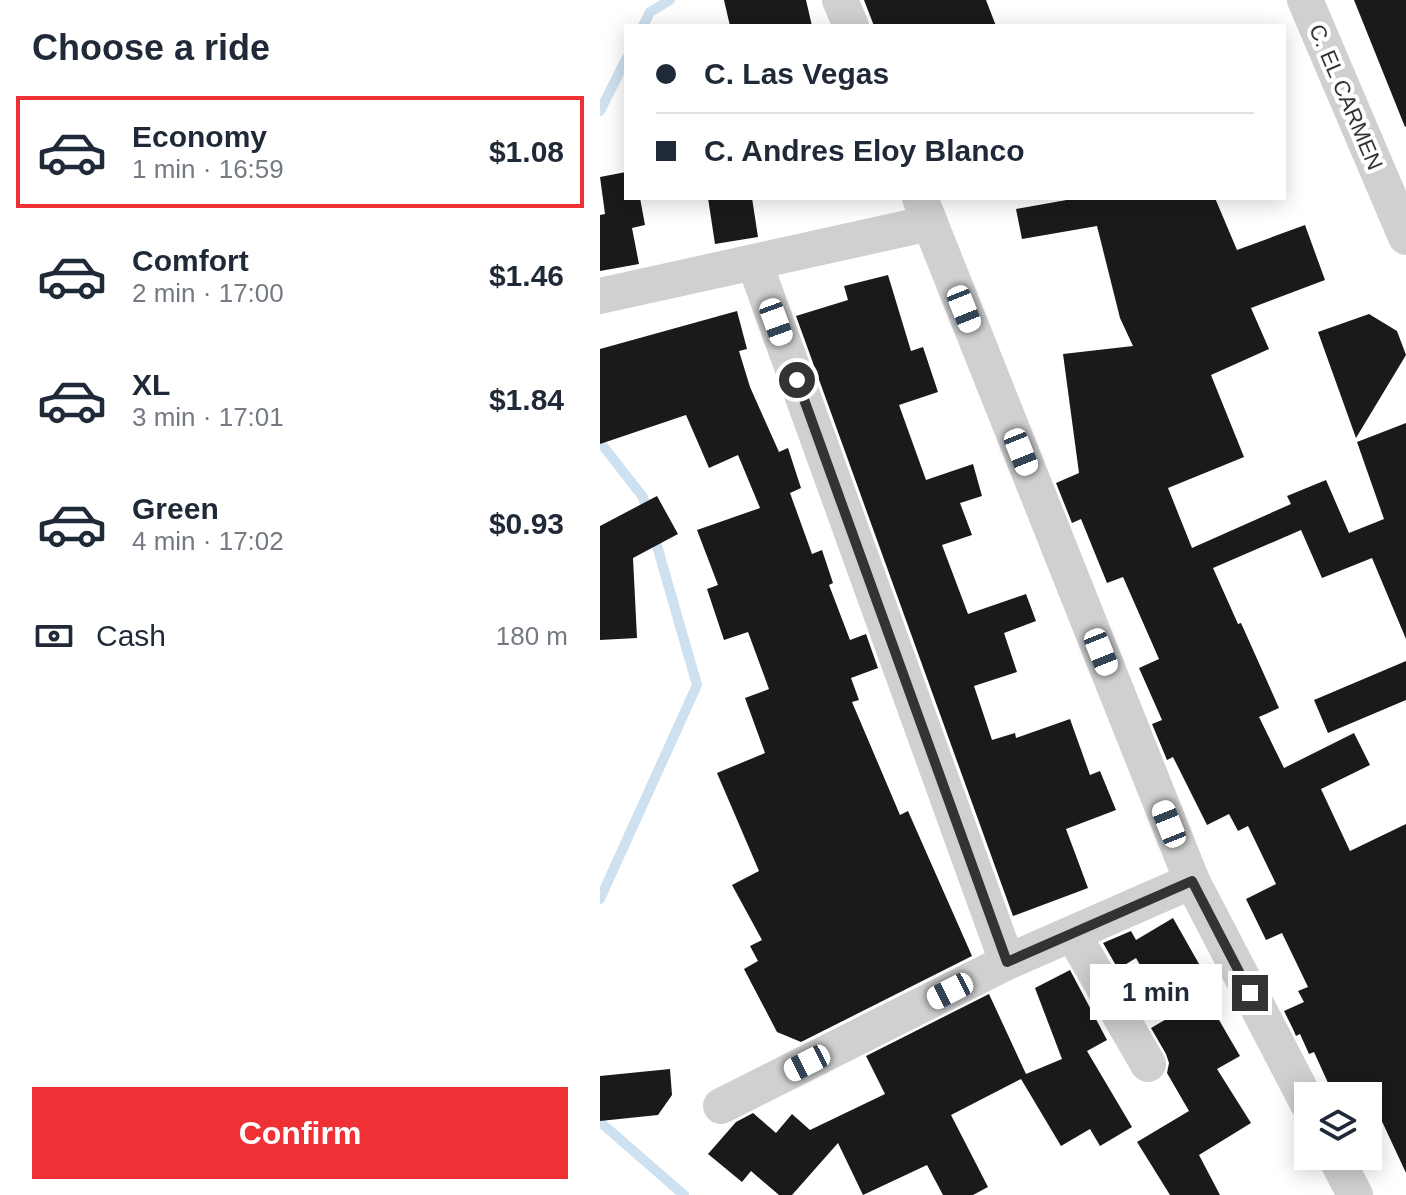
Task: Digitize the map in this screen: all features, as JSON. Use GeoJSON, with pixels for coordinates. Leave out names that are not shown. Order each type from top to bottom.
{"type":"FeatureCollection","features":[{"type":"Feature","properties":{"kind":"street"},"geometry":{"type":"LineString","coordinates":[[840,0],[850,24]]}},
{"type":"Feature","properties":{"kind":"street","name":"C. EL CARMEN"},"geometry":{"type":"LineString","coordinates":[[1305,0],[1406,237]]}},
{"type":"Feature","properties":{"kind":"street"},"geometry":{"type":"LineString","coordinates":[[600,296],[755,264],[925,210],[1192,881],[1297,1082]]}},
{"type":"Feature","properties":{"kind":"street"},"geometry":{"type":"LineString","coordinates":[[755,264],[1007,962]]}},
{"type":"Feature","properties":{"kind":"street"},"geometry":{"type":"LineString","coordinates":[[721,1106],[1007,962],[1192,881]]}},
{"type":"Feature","properties":{"kind":"street"},"geometry":{"type":"LineString","coordinates":[[1073,934],[1148,1064]]}},
{"type":"Feature","properties":{"kind":"street"},"geometry":{"type":"LineString","coordinates":[[1342,1170],[1355,1195]]}},
{"type":"Feature","properties":{"kind":"building"},"geometry":{"type":"Polygon","coordinates":[[[724,0],[806,0],[812,24],[730,24],[724,0]]]}},
{"type":"Feature","properties":{"kind":"building"},"geometry":{"type":"Polygon","coordinates":[[[864,0],[986,0],[995,24],[873,24],[864,0]]]}},
{"type":"Feature","properties":{"kind":"building"},"geometry":{"type":"Polygon","coordinates":[[[1354,0],[1406,0],[1405,127],[1354,0]]]}},
{"type":"Feature","properties":{"kind":"building"},"geometry":{"type":"Polygon","coordinates":[[[624,172],[624,200],[640,200],[645,225],[632,228],[639,264],[600,271],[600,215],[605,214],[600,177],[624,172]]]}},
{"type":"Feature","properties":{"kind":"building"},"geometry":{"type":"Polygon","coordinates":[[[708,200],[752,200],[758,237],[715,244],[708,200]]]}},
{"type":"Feature","properties":{"kind":"building"},"geometry":{"type":"Polygon","coordinates":[[[1067,200],[1216,200],[1237,250],[1305,225],[1325,280],[1251,308],[1269,349],[1211,375],[1244,457],[1168,488],[1192,548],[1291,504],[1287,496],[1326,480],[1349,533],[1384,519],[1357,442],[1406,423],[1406,639],[1372,558],[1322,578],[1301,530],[1213,568],[1279,708],[1259,717],[1284,768],[1354,733],[1370,765],[1321,789],[1350,851],[1406,824],[1406,1173],[1382,1121],[1382,1082],[1328,1082],[1314,1052],[1309,1054],[1300,1034],[1296,1036],[1284,1011],[1304,1002],[1298,991],[1308,987],[1282,933],[1266,940],[1246,899],[1276,884],[1248,826],[1238,831],[1229,814],[1207,825],[1173,757],[1167,760],[1152,724],[1162,720],[1139,668],[1159,659],[1123,577],[1107,583],[1081,519],[1072,523],[1056,483],[1079,473],[1063,354],[1133,346],[1120,318],[1097,226],[1022,239],[1016,209],[1067,200]]]}},
{"type":"Feature","properties":{"kind":"building"},"geometry":{"type":"Polygon","coordinates":[[[888,275],[911,351],[923,347],[938,392],[899,405],[926,480],[973,464],[982,496],[960,503],[972,535],[942,545],[968,614],[1026,594],[1036,621],[1004,633],[1017,672],[974,686],[992,740],[1015,733],[1016,738],[1070,719],[1090,775],[1100,771],[1116,810],[1066,829],[1088,888],[1013,916],[796,316],[848,300],[844,286],[888,275]]]}},
{"type":"Feature","properties":{"kind":"building"},"geometry":{"type":"Polygon","coordinates":[[[737,311],[747,349],[739,351],[750,387],[779,452],[788,448],[801,488],[790,493],[812,554],[822,550],[833,583],[829,585],[850,640],[866,634],[878,668],[851,678],[859,700],[852,702],[900,815],[908,811],[972,956],[801,1042],[777,1032],[744,969],[758,961],[750,946],[762,940],[732,885],[759,871],[717,773],[765,753],[745,698],[769,689],[748,632],[724,640],[707,589],[718,585],[697,530],[760,508],[738,455],[709,468],[686,415],[600,444],[600,349],[737,311]]]}},
{"type":"Feature","properties":{"kind":"building"},"geometry":{"type":"Polygon","coordinates":[[[1369,314],[1397,331],[1406,355],[1356,438],[1318,332],[1369,314]]]}},
{"type":"Feature","properties":{"kind":"building"},"geometry":{"type":"Polygon","coordinates":[[[657,496],[678,534],[633,558],[637,638],[600,640],[600,526],[657,496]]]}},
{"type":"Feature","properties":{"kind":"building"},"geometry":{"type":"Polygon","coordinates":[[[1406,661],[1406,700],[1328,733],[1314,700],[1406,661]]]}},
{"type":"Feature","properties":{"kind":"building"},"geometry":{"type":"Polygon","coordinates":[[[1173,918],[1207,978],[1198,984],[1240,1056],[1217,1069],[1251,1123],[1199,1155],[1220,1195],[1170,1195],[1137,1142],[1189,1111],[1167,1073],[1169,1063],[1166,1054],[1151,1028],[1170,1017],[1136,958],[1118,969],[1103,943],[1131,931],[1136,940],[1173,918]]]}},
{"type":"Feature","properties":{"kind":"building"},"geometry":{"type":"Polygon","coordinates":[[[1070,970],[1107,1040],[1087,1051],[1132,1127],[1100,1146],[1090,1129],[1061,1146],[1021,1079],[951,1115],[988,1187],[973,1195],[943,1195],[927,1165],[863,1195],[838,1143],[792,1195],[779,1195],[751,1171],[742,1182],[708,1154],[736,1122],[753,1113],[776,1133],[792,1114],[810,1130],[885,1094],[866,1056],[989,994],[1026,1074],[1062,1059],[1035,988],[1070,970]]]}},
{"type":"Feature","properties":{"kind":"building"},"geometry":{"type":"Polygon","coordinates":[[[670,1069],[672,1095],[658,1115],[600,1121],[600,1076],[670,1069]]]}},
{"type":"Feature","properties":{"kind":"waterway"},"geometry":{"type":"LineString","coordinates":[[644,24],[650,12],[670,0]]}},
{"type":"Feature","properties":{"kind":"waterway"},"geometry":{"type":"LineString","coordinates":[[600,111],[624,63]]}},
{"type":"Feature","properties":{"kind":"waterway"},"geometry":{"type":"LineString","coordinates":[[600,442],[643,497],[647,513]]}},
{"type":"Feature","properties":{"kind":"waterway"},"geometry":{"type":"LineString","coordinates":[[600,899],[697,685],[653,532]]}},
{"type":"Feature","properties":{"kind":"waterway"},"geometry":{"type":"LineString","coordinates":[[600,1122],[684,1195]]}},
{"type":"Feature","properties":{"kind":"route"},"geometry":{"type":"LineString","coordinates":[[797,380],[1007,962],[1192,881],[1250,993]]}}]}
